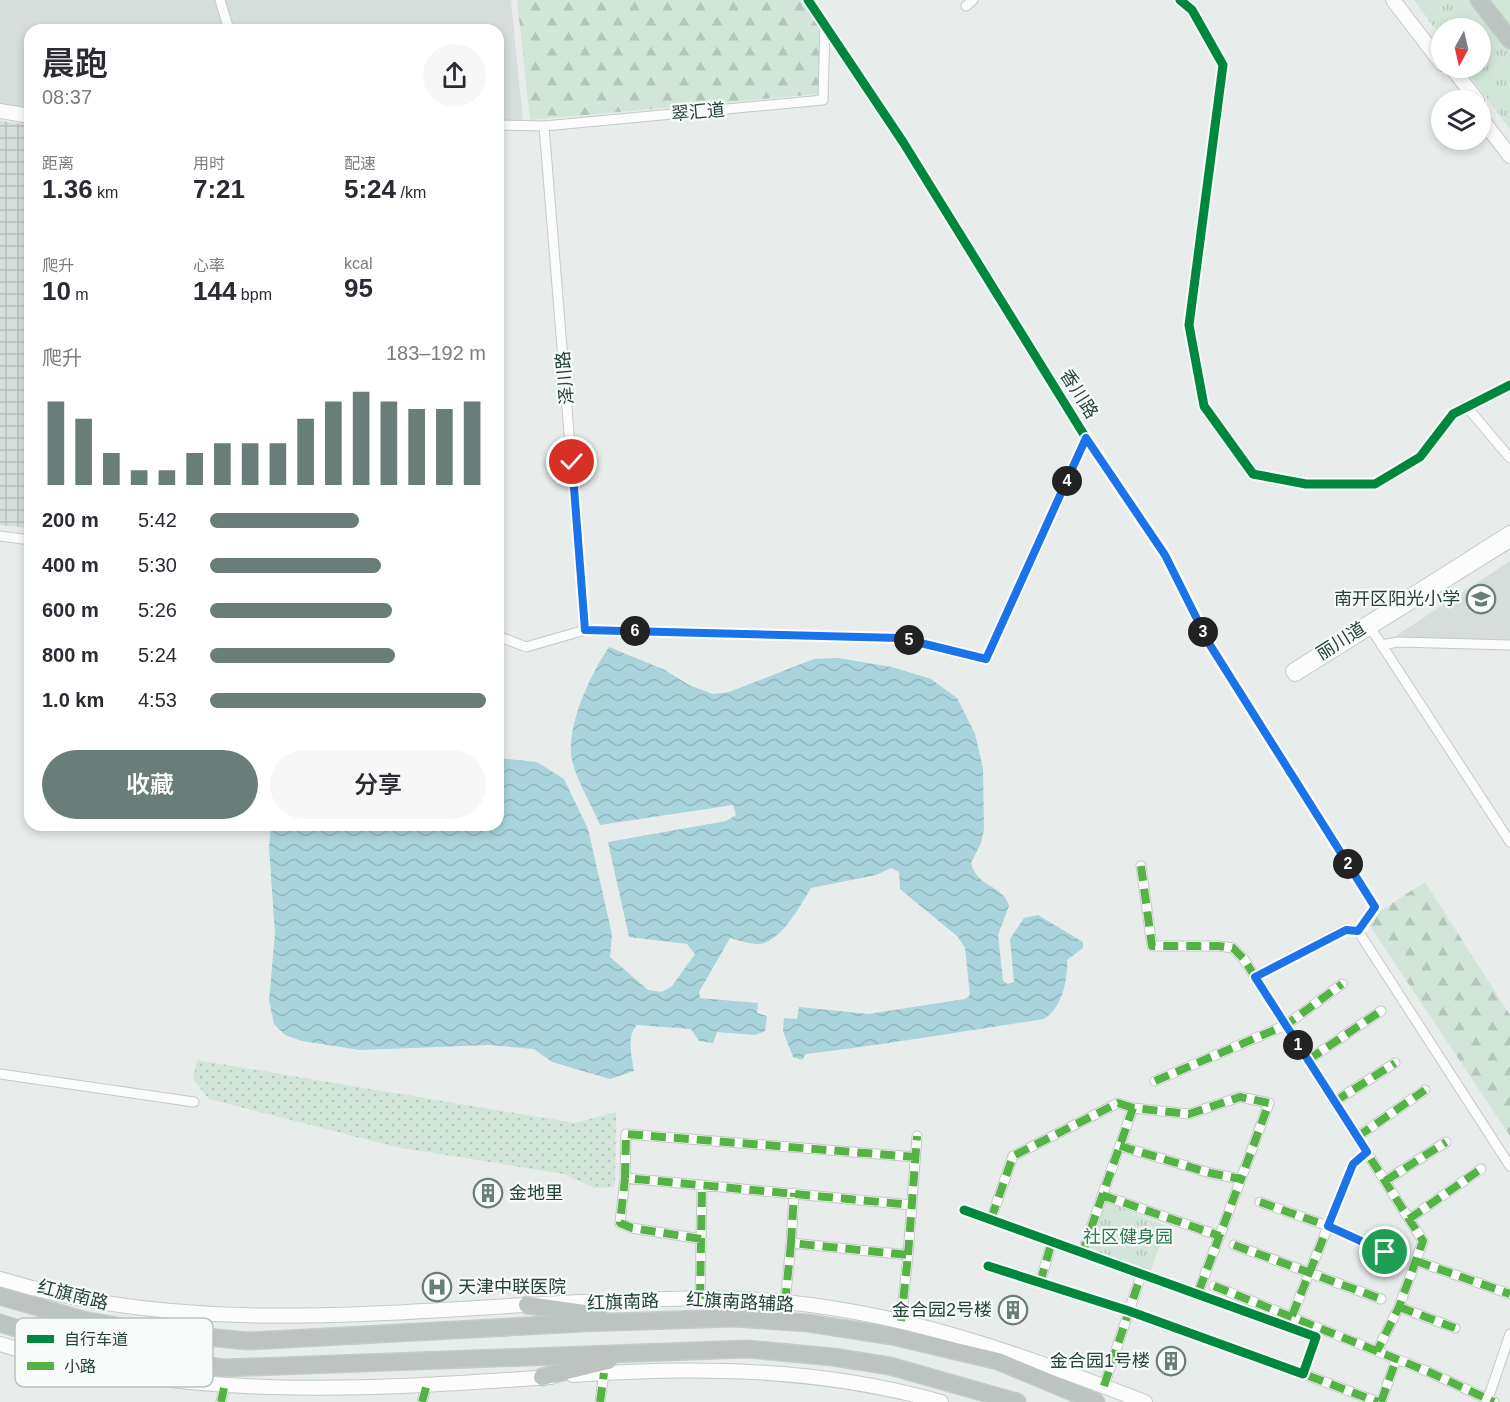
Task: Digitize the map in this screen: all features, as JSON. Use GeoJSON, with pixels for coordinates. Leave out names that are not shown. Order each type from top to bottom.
{"type":"FeatureCollection","features":[{"type":"Feature","properties":{"kind":"highway"},"geometry":{"type":"LineString","coordinates":[[1479,0],[1510,40]]}},
{"type":"Feature","properties":{"kind":"highway","name":"红旗南路"},"geometry":{"type":"LineString","coordinates":[[0,1296],[76,1318]]}},
{"type":"Feature","properties":{"kind":"highway"},"geometry":{"type":"LineString","coordinates":[[527,1305],[641,1321]]}},
{"type":"Feature","properties":{"kind":"highway","name":"红旗南路"},"geometry":{"type":"LineString","coordinates":[[213,1338],[248,1341],[734,1318],[808,1323],[892,1336],[998,1361],[1096,1402]]}},
{"type":"Feature","properties":{"kind":"highway"},"geometry":{"type":"LineString","coordinates":[[0,1323],[15,1328]]}},
{"type":"Feature","properties":{"kind":"highway"},"geometry":{"type":"LineString","coordinates":[[213,1366],[224,1368],[747,1349],[833,1357],[890,1366],[1017,1402]]}},
{"type":"Feature","properties":{"kind":"highway"},"geometry":{"type":"LineString","coordinates":[[542,1377],[638,1353]]}},
{"type":"Feature","properties":{"kind":"highway"},"geometry":{"type":"LineString","coordinates":[[967,1386],[992,1402]]}},
{"type":"Feature","properties":{"kind":"main road"},"geometry":{"type":"LineString","coordinates":[[1393,0],[1431,50]]}},
{"type":"Feature","properties":{"kind":"main road"},"geometry":{"type":"LineString","coordinates":[[1401,0],[1431,39]]}},
{"type":"Feature","properties":{"kind":"main road"},"geometry":{"type":"LineString","coordinates":[[1460,78],[1469,90]]}},
{"type":"Feature","properties":{"kind":"main road"},"geometry":{"type":"LineString","coordinates":[[0,111],[24,115]]}},
{"type":"Feature","properties":{"kind":"main road"},"geometry":{"type":"LineString","coordinates":[[1491,119],[1510,144]]}},
{"type":"Feature","properties":{"kind":"main road"},"geometry":{"type":"LineString","coordinates":[[1491,131],[1510,156]]}},
{"type":"Feature","properties":{"kind":"main road","name":"丽川道"},"geometry":{"type":"LineString","coordinates":[[1369,625],[1510,533]]}},
{"type":"Feature","properties":{"kind":"main road","name":"丽川道"},"geometry":{"type":"LineString","coordinates":[[1294,672],[1510,540]]}},
{"type":"Feature","properties":{"kind":"main road","name":"红旗南路辅路"},"geometry":{"type":"LineString","coordinates":[[0,1279],[105,1302],[219,1314],[282,1317],[700,1299],[785,1303],[901,1321],[963,1336],[1034,1359],[1145,1402]]}},
{"type":"Feature","properties":{"kind":"main road"},"geometry":{"type":"LineString","coordinates":[[0,1344],[15,1349]]}},
{"type":"Feature","properties":{"kind":"main road"},"geometry":{"type":"LineString","coordinates":[[213,1387],[266,1390],[427,1384],[689,1369],[778,1374],[859,1383],[941,1402]]}},
{"type":"Feature","properties":{"kind":"street"},"geometry":{"type":"LineString","coordinates":[[220,0],[227,24]]}},
{"type":"Feature","properties":{"kind":"street","name":"香川路"},"geometry":{"type":"LineString","coordinates":[[808,0],[903,142],[1086,438],[1165,555],[1210,645],[1375,907],[1358,931]]}},
{"type":"Feature","properties":{"kind":"street"},"geometry":{"type":"LineString","coordinates":[[1180,0],[1192,10],[1223,65],[1189,325],[1204,406],[1253,474],[1306,484],[1375,484],[1420,457],[1453,414],[1510,385]]}},
{"type":"Feature","properties":{"kind":"street","name":"翠汇道"},"geometry":{"type":"LineString","coordinates":[[504,125],[544,126],[823,100],[825,25]]}},
{"type":"Feature","properties":{"kind":"street","name":"泽川路"},"geometry":{"type":"LineString","coordinates":[[544,126],[585,630]]}},
{"type":"Feature","properties":{"kind":"street"},"geometry":{"type":"LineString","coordinates":[[1466,406],[1510,458]]}},
{"type":"Feature","properties":{"kind":"street"},"geometry":{"type":"LineString","coordinates":[[504,638],[526,647],[585,630],[900,638],[986,659],[1086,438]]}},
{"type":"Feature","properties":{"kind":"street"},"geometry":{"type":"LineString","coordinates":[[0,536],[24,539]]}},
{"type":"Feature","properties":{"kind":"street"},"geometry":{"type":"LineString","coordinates":[[1369,625],[1510,843]]}},
{"type":"Feature","properties":{"kind":"street"},"geometry":{"type":"LineString","coordinates":[[1381,645],[1398,642],[1510,645]]}},
{"type":"Feature","properties":{"kind":"street"},"geometry":{"type":"LineString","coordinates":[[1141,866],[1152,946],[1218,946],[1233,948],[1243,958],[1423,1241],[1399,1307],[1377,1351]]}},
{"type":"Feature","properties":{"kind":"street"},"geometry":{"type":"LineString","coordinates":[[1255,977],[1346,930],[1358,931],[1510,1166]]}},
{"type":"Feature","properties":{"kind":"street"},"geometry":{"type":"LineString","coordinates":[[1155,1081],[1286,1025],[1342,984]]}},
{"type":"Feature","properties":{"kind":"street"},"geometry":{"type":"LineString","coordinates":[[1308,1060],[1381,1011]]}},
{"type":"Feature","properties":{"kind":"street"},"geometry":{"type":"LineString","coordinates":[[1335,1102],[1395,1063]]}},
{"type":"Feature","properties":{"kind":"street"},"geometry":{"type":"LineString","coordinates":[[0,1074],[194,1102]]}},
{"type":"Feature","properties":{"kind":"street"},"geometry":{"type":"LineString","coordinates":[[1357,1137],[1425,1090]]}},
{"type":"Feature","properties":{"kind":"street"},"geometry":{"type":"LineString","coordinates":[[991,1219],[1013,1156],[1118,1102],[1133,1108],[1189,1114],[1240,1097],[1269,1103],[1198,1293]]}},
{"type":"Feature","properties":{"kind":"street"},"geometry":{"type":"LineString","coordinates":[[1083,1251],[1133,1108]]}},
{"type":"Feature","properties":{"kind":"street"},"geometry":{"type":"LineString","coordinates":[[701,1239],[632,1228],[620,1223],[625,1178],[626,1134],[915,1157]]}},
{"type":"Feature","properties":{"kind":"street"},"geometry":{"type":"LineString","coordinates":[[901,1321],[917,1136]]}},
{"type":"Feature","properties":{"kind":"street"},"geometry":{"type":"LineString","coordinates":[[1385,1181],[1446,1142]]}},
{"type":"Feature","properties":{"kind":"street"},"geometry":{"type":"LineString","coordinates":[[1120,1146],[1209,1173],[1241,1179]]}},
{"type":"Feature","properties":{"kind":"street"},"geometry":{"type":"LineString","coordinates":[[1292,1316],[1353,1164],[1367,1152]]}},
{"type":"Feature","properties":{"kind":"street"},"geometry":{"type":"LineString","coordinates":[[1409,1219],[1481,1169]]}},
{"type":"Feature","properties":{"kind":"street"},"geometry":{"type":"LineString","coordinates":[[625,1178],[912,1205]]}},
{"type":"Feature","properties":{"kind":"street"},"geometry":{"type":"LineString","coordinates":[[700,1299],[702,1185]]}},
{"type":"Feature","properties":{"kind":"street"},"geometry":{"type":"LineString","coordinates":[[785,1303],[794,1193]]}},
{"type":"Feature","properties":{"kind":"street"},"geometry":{"type":"LineString","coordinates":[[1102,1195],[1220,1236]]}},
{"type":"Feature","properties":{"kind":"street"},"geometry":{"type":"LineString","coordinates":[[1260,1202],[1328,1226],[1385,1252]]}},
{"type":"Feature","properties":{"kind":"street"},"geometry":{"type":"LineString","coordinates":[[964,1210],[1142,1272],[1316,1337],[1303,1374],[1129,1311],[988,1266]]}},
{"type":"Feature","properties":{"kind":"street"},"geometry":{"type":"LineString","coordinates":[[1040,1283],[1052,1241]]}},
{"type":"Feature","properties":{"kind":"street"},"geometry":{"type":"LineString","coordinates":[[791,1243],[908,1256]]}},
{"type":"Feature","properties":{"kind":"street"},"geometry":{"type":"LineString","coordinates":[[1234,1245],[1381,1299]]}},
{"type":"Feature","properties":{"kind":"street"},"geometry":{"type":"LineString","coordinates":[[1416,1261],[1510,1294]]}},
{"type":"Feature","properties":{"kind":"street"},"geometry":{"type":"LineString","coordinates":[[1104,1386],[1142,1272]]}},
{"type":"Feature","properties":{"kind":"street"},"geometry":{"type":"LineString","coordinates":[[1214,1286],[1428,1372],[1490,1401],[1510,1334]]}},
{"type":"Feature","properties":{"kind":"street"},"geometry":{"type":"LineString","coordinates":[[1399,1307],[1455,1328]]}},
{"type":"Feature","properties":{"kind":"street"},"geometry":{"type":"LineString","coordinates":[[1309,1376],[1380,1402],[1396,1360]]}},
{"type":"Feature","properties":{"kind":"street"},"geometry":{"type":"LineString","coordinates":[[600,1402],[604,1373]]}},
{"type":"Feature","properties":{"kind":"street"},"geometry":{"type":"LineString","coordinates":[[422,1402],[427,1384]]}},
{"type":"Feature","properties":{"kind":"street"},"geometry":{"type":"LineString","coordinates":[[221,1402],[224,1388]]}},
{"type":"Feature","properties":{"kind":"shaded area"},"geometry":{"type":"Polygon","coordinates":[[[0,0],[511,0],[523,122],[504,124],[504,24],[24,24],[24,118],[0,115],[0,0]]]}},
{"type":"Feature","properties":{"kind":"shaded area"},"geometry":{"type":"Polygon","coordinates":[[[0,121],[24,124],[24,527],[0,525],[0,121]]]}},
{"type":"Feature","properties":{"kind":"shaded area","name":"南开区阳光小学"},"geometry":{"type":"Polygon","coordinates":[[[1510,561],[1510,640],[1394,637],[1510,561]]]}},
{"type":"Feature","properties":{"kind":"green space"},"geometry":{"type":"Polygon","coordinates":[[[517,0],[803,0],[821,28],[818,94],[530,120],[517,0]]]}},
{"type":"Feature","properties":{"kind":"green space"},"geometry":{"type":"Polygon","coordinates":[[[1414,0],[1510,0],[1510,129],[1491,104],[1491,90],[1481,90],[1472,78],[1491,78],[1491,18],[1431,18],[1431,23],[1414,0]]]}},
{"type":"Feature","properties":{"kind":"green space"},"geometry":{"type":"Polygon","coordinates":[[[1425,882],[1510,1015],[1510,1136],[1366,920],[1425,882]]]}},
{"type":"Feature","properties":{"kind":"green space"},"geometry":{"type":"Polygon","coordinates":[[[197,1060],[575,1123],[616,1112],[615,1187],[594,1188],[564,1174],[396,1147],[209,1099],[193,1079],[197,1060]]]}},
{"type":"Feature","properties":{"kind":"green space","name":"社区健身园"},"geometry":{"type":"Polygon","coordinates":[[[1106,1202],[1167,1226],[1150,1272],[1088,1248],[1106,1202]]]}},
{"type":"Feature","properties":{"kind":"water"},"geometry":{"type":"Polygon","coordinates":[[[609,647],[665,670],[689,685],[713,694],[729,692],[814,659],[838,658],[892,667],[931,679],[957,698],[975,734],[983,768],[984,829],[981,843],[971,863],[979,878],[1002,894],[1009,906],[998,935],[1003,980],[1007,984],[1014,982],[1010,939],[1024,918],[1038,915],[1083,942],[1083,948],[1067,960],[1063,993],[1055,1008],[1044,1019],[806,1054],[802,1060],[793,1057],[783,1031],[784,1018],[797,1019],[799,1007],[868,1014],[965,999],[970,995],[965,948],[958,937],[900,889],[899,872],[891,868],[876,875],[811,888],[782,931],[766,943],[754,944],[730,938],[699,992],[700,998],[758,1003],[757,1013],[767,1016],[765,1031],[755,1035],[717,1032],[713,1043],[699,1041],[691,1029],[637,1025],[631,1041],[634,1071],[610,1079],[552,1062],[534,1049],[490,1045],[360,1050],[302,1041],[285,1035],[274,1024],[269,1000],[275,934],[269,848],[270,831],[504,831],[504,759],[537,762],[564,779],[588,829],[612,934],[610,957],[648,990],[662,992],[672,986],[695,954],[687,944],[629,937],[608,842],[726,821],[736,815],[733,805],[600,825],[577,777],[571,747],[572,732],[581,701],[609,647]]]}},
{"type":"Feature","properties":{"kind":"marked path"},"geometry":{"type":"LineString","coordinates":[[1141,866],[1152,946],[1218,946],[1233,948],[1243,958],[1423,1241],[1399,1307],[1377,1351]]}},
{"type":"Feature","properties":{"kind":"marked path"},"geometry":{"type":"LineString","coordinates":[[1155,1081],[1286,1025],[1342,984]]}},
{"type":"Feature","properties":{"kind":"marked path"},"geometry":{"type":"LineString","coordinates":[[1308,1060],[1381,1011]]}},
{"type":"Feature","properties":{"kind":"marked path"},"geometry":{"type":"LineString","coordinates":[[1334,1102],[1395,1063]]}},
{"type":"Feature","properties":{"kind":"marked path"},"geometry":{"type":"LineString","coordinates":[[1357,1137],[1425,1090]]}},
{"type":"Feature","properties":{"kind":"marked path"},"geometry":{"type":"LineString","coordinates":[[1083,1251],[1133,1108],[1189,1114],[1240,1097],[1269,1103],[1241,1179]]}},
{"type":"Feature","properties":{"kind":"marked path"},"geometry":{"type":"LineString","coordinates":[[991,1219],[1013,1156],[1118,1103],[1133,1108]]}},
{"type":"Feature","properties":{"kind":"marked path"},"geometry":{"type":"LineString","coordinates":[[625,1178],[626,1134],[915,1157]]}},
{"type":"Feature","properties":{"kind":"marked path"},"geometry":{"type":"LineString","coordinates":[[908,1255],[917,1136]]}},
{"type":"Feature","properties":{"kind":"marked path"},"geometry":{"type":"LineString","coordinates":[[1385,1181],[1446,1142]]}},
{"type":"Feature","properties":{"kind":"marked path"},"geometry":{"type":"LineString","coordinates":[[1120,1146],[1210,1173],[1241,1179],[1198,1293]]}},
{"type":"Feature","properties":{"kind":"marked path"},"geometry":{"type":"LineString","coordinates":[[1292,1316],[1353,1164],[1367,1152]]}},
{"type":"Feature","properties":{"kind":"marked path"},"geometry":{"type":"LineString","coordinates":[[1409,1219],[1481,1169]]}},
{"type":"Feature","properties":{"kind":"marked path"},"geometry":{"type":"LineString","coordinates":[[701,1239],[632,1228],[620,1223],[625,1178],[912,1205]]}},
{"type":"Feature","properties":{"kind":"marked path"},"geometry":{"type":"LineString","coordinates":[[700,1299],[702,1185]]}},
{"type":"Feature","properties":{"kind":"marked path"},"geometry":{"type":"LineString","coordinates":[[791,1243],[794,1193]]}},
{"type":"Feature","properties":{"kind":"marked path"},"geometry":{"type":"LineString","coordinates":[[1102,1195],[1220,1236]]}},
{"type":"Feature","properties":{"kind":"marked path"},"geometry":{"type":"LineString","coordinates":[[1260,1202],[1328,1226],[1385,1252]]}},
{"type":"Feature","properties":{"kind":"marked path"},"geometry":{"type":"LineString","coordinates":[[1040,1283],[1052,1241]]}},
{"type":"Feature","properties":{"kind":"marked path"},"geometry":{"type":"LineString","coordinates":[[785,1303],[791,1243],[908,1255],[901,1321]]}},
{"type":"Feature","properties":{"kind":"marked path"},"geometry":{"type":"LineString","coordinates":[[1234,1245],[1381,1299]]}},
{"type":"Feature","properties":{"kind":"marked path"},"geometry":{"type":"LineString","coordinates":[[1416,1261],[1510,1294]]}},
{"type":"Feature","properties":{"kind":"marked path"},"geometry":{"type":"LineString","coordinates":[[1104,1386],[1142,1272]]}},
{"type":"Feature","properties":{"kind":"marked path"},"geometry":{"type":"LineString","coordinates":[[1214,1286],[1429,1372],[1494,1402]]}},
{"type":"Feature","properties":{"kind":"marked path"},"geometry":{"type":"LineString","coordinates":[[1399,1307],[1455,1328]]}},
{"type":"Feature","properties":{"kind":"marked path"},"geometry":{"type":"LineString","coordinates":[[1381,1402],[1396,1360]]}},
{"type":"Feature","properties":{"kind":"marked path"},"geometry":{"type":"LineString","coordinates":[[600,1402],[604,1373]]}},
{"type":"Feature","properties":{"kind":"marked path"},"geometry":{"type":"LineString","coordinates":[[1309,1376],[1378,1402]]}},
{"type":"Feature","properties":{"kind":"marked path"},"geometry":{"type":"LineString","coordinates":[[422,1402],[427,1384]]}},
{"type":"Feature","properties":{"kind":"marked path"},"geometry":{"type":"LineString","coordinates":[[221,1402],[224,1388]]}},
{"type":"Feature","properties":{"kind":"cycle path"},"geometry":{"type":"LineString","coordinates":[[808,0],[903,142],[1086,438],[1165,555],[1210,645],[1375,907],[1358,931]]}},
{"type":"Feature","properties":{"kind":"cycle path"},"geometry":{"type":"LineString","coordinates":[[1180,0],[1192,10],[1223,65],[1189,325],[1204,406],[1253,474],[1306,484],[1375,484],[1420,457],[1453,414],[1510,385]]}},
{"type":"Feature","properties":{"kind":"cycle path"},"geometry":{"type":"LineString","coordinates":[[964,1210],[1316,1337],[1303,1374],[1129,1311],[988,1266]]}},
{"type":"Feature","properties":{"kind":"place","name":"南开区阳光小学"},"geometry":{"type":"Point","coordinates":[1481,599]}},
{"type":"Feature","properties":{"kind":"place","name":"金地里"},"geometry":{"type":"Point","coordinates":[488,1193]}},
{"type":"Feature","properties":{"kind":"place","name":"天津中联医院"},"geometry":{"type":"Point","coordinates":[437,1287]}},
{"type":"Feature","properties":{"kind":"place","name":"金合园2号楼"},"geometry":{"type":"Point","coordinates":[1013,1310]}},
{"type":"Feature","properties":{"kind":"place","name":"金合园1号楼"},"geometry":{"type":"Point","coordinates":[1171,1361]}},
{"type":"Feature","properties":{"kind":"route"},"geometry":{"type":"LineString","coordinates":[[572,462],[585,630],[900,638],[986,659],[1086,438],[1165,555],[1210,645],[1375,907],[1358,931],[1346,930],[1255,977],[1367,1152],[1353,1164],[1328,1226],[1385,1252]]}}]}
